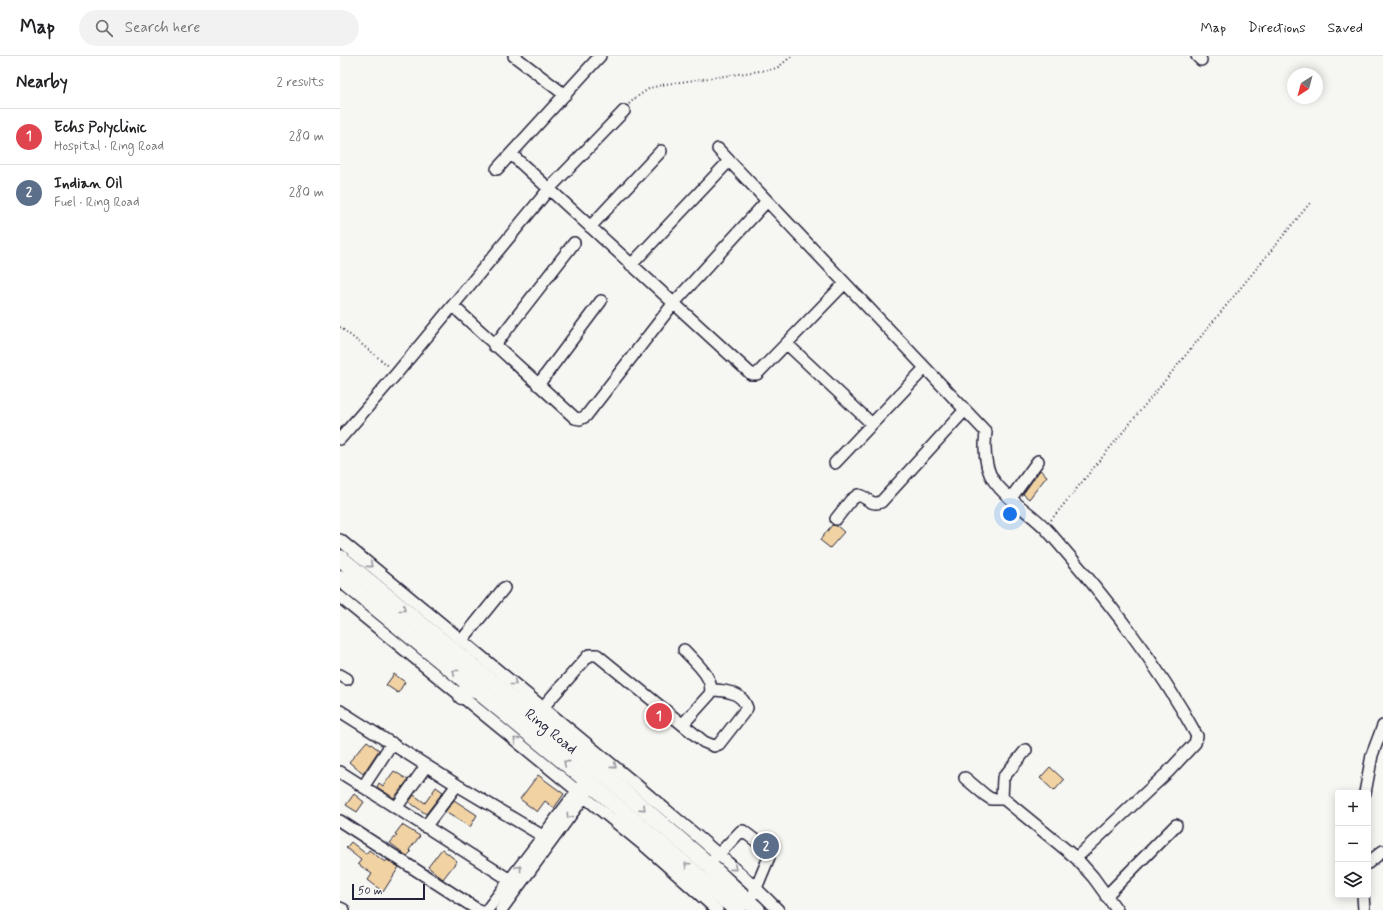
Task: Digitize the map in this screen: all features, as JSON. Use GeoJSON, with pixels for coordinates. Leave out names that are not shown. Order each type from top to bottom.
{"type":"FeatureCollection","features":[{"type":"Feature","properties":{"kind":"highway","name":"Ring Road"},"geometry":{"type":"LineString","coordinates":[[340,558],[488,670],[600,771],[713,859],[748,904]]}},
{"type":"Feature","properties":{"kind":"highway","name":"Ring Road"},"geometry":{"type":"LineString","coordinates":[[340,578],[466,690],[585,788],[748,904]]}},
{"type":"Feature","properties":{"kind":"street"},"geometry":{"type":"LineString","coordinates":[[514,56],[565,95]]}},
{"type":"Feature","properties":{"kind":"street"},"geometry":{"type":"LineString","coordinates":[[497,169],[600,56]]}},
{"type":"Feature","properties":{"kind":"street"},"geometry":{"type":"LineString","coordinates":[[340,439],[397,373],[549,189],[624,111]]}},
{"type":"Feature","properties":{"kind":"street"},"geometry":{"type":"LineString","coordinates":[[718,149],[986,432],[984,448],[989,472],[994,482],[1045,528],[1091,581],[1177,698],[1197,736],[1195,743],[1168,772],[1076,858]]}},
{"type":"Feature","properties":{"kind":"street"},"geometry":{"type":"LineString","coordinates":[[590,227],[661,150]]}},
{"type":"Feature","properties":{"kind":"street"},"geometry":{"type":"LineString","coordinates":[[511,154],[673,304],[754,375],[757,374],[845,283]]}},
{"type":"Feature","properties":{"kind":"street"},"geometry":{"type":"LineString","coordinates":[[632,266],[729,161]]}},
{"type":"Feature","properties":{"kind":"street"},"geometry":{"type":"LineString","coordinates":[[452,306],[494,346],[575,418],[580,420],[586,416],[673,304],[767,201]]}},
{"type":"Feature","properties":{"kind":"street"},"geometry":{"type":"LineString","coordinates":[[494,346],[574,243]]}},
{"type":"Feature","properties":{"kind":"street"},"geometry":{"type":"LineString","coordinates":[[538,385],[601,301]]}},
{"type":"Feature","properties":{"kind":"street"},"geometry":{"type":"LineString","coordinates":[[786,344],[872,424]]}},
{"type":"Feature","properties":{"kind":"street"},"geometry":{"type":"LineString","coordinates":[[835,464],[925,368]]}},
{"type":"Feature","properties":{"kind":"street"},"geometry":{"type":"LineString","coordinates":[[836,519],[851,500],[858,494],[871,503],[881,502],[965,410]]}},
{"type":"Feature","properties":{"kind":"street"},"geometry":{"type":"LineString","coordinates":[[1011,498],[1038,461]]}},
{"type":"Feature","properties":{"kind":"street"},"geometry":{"type":"LineString","coordinates":[[340,540],[462,640],[488,670],[544,707],[713,859],[741,831],[768,850],[769,858],[748,904],[778,910]]}},
{"type":"Feature","properties":{"kind":"street"},"geometry":{"type":"LineString","coordinates":[[462,640],[504,588]]}},
{"type":"Feature","properties":{"kind":"street"},"geometry":{"type":"LineString","coordinates":[[340,597],[466,690]]}},
{"type":"Feature","properties":{"kind":"street"},"geometry":{"type":"LineString","coordinates":[[683,724],[710,694],[711,690],[709,680],[684,650]]}},
{"type":"Feature","properties":{"kind":"street"},"geometry":{"type":"LineString","coordinates":[[544,707],[589,655],[593,653],[704,742],[714,746],[719,744],[746,710],[746,705],[743,700],[734,693],[724,690],[711,690]]}},
{"type":"Feature","properties":{"kind":"street"},"geometry":{"type":"LineString","coordinates":[[340,711],[426,766],[547,838]]}},
{"type":"Feature","properties":{"kind":"street"},"geometry":{"type":"LineString","coordinates":[[1365,790],[1372,756],[1383,726]]}},
{"type":"Feature","properties":{"kind":"street"},"geometry":{"type":"LineString","coordinates":[[363,787],[392,743]]}},
{"type":"Feature","properties":{"kind":"street"},"geometry":{"type":"LineString","coordinates":[[1002,798],[1003,778],[1026,750]]}},
{"type":"Feature","properties":{"kind":"street"},"geometry":{"type":"LineString","coordinates":[[396,808],[426,766]]}},
{"type":"Feature","properties":{"kind":"street"},"geometry":{"type":"LineString","coordinates":[[340,772],[510,880]]}},
{"type":"Feature","properties":{"kind":"street"},"geometry":{"type":"LineString","coordinates":[[965,778],[992,799],[1002,798],[1076,858],[1093,877],[1117,910]]}},
{"type":"Feature","properties":{"kind":"street"},"geometry":{"type":"LineString","coordinates":[[425,827],[457,785]]}},
{"type":"Feature","properties":{"kind":"street"},"geometry":{"type":"LineString","coordinates":[[487,910],[510,880],[547,838],[585,788],[717,910]]}},
{"type":"Feature","properties":{"kind":"street"},"geometry":{"type":"LineString","coordinates":[[340,821],[478,910]]}},
{"type":"Feature","properties":{"kind":"street"},"geometry":{"type":"LineString","coordinates":[[1106,896],[1176,825]]}},
{"type":"Feature","properties":{"kind":"street"},"geometry":{"type":"LineString","coordinates":[[501,910],[547,838]]}},
{"type":"Feature","properties":{"kind":"street"},"geometry":{"type":"LineString","coordinates":[[1369,862],[1383,851]]}},
{"type":"Feature","properties":{"kind":"street"},"geometry":{"type":"LineString","coordinates":[[1363,898],[1364,910]]}},
{"type":"Feature","properties":{"kind":"street"},"geometry":{"type":"LineString","coordinates":[[340,908],[344,910]]}},
{"type":"Feature","properties":{"kind":"path"},"geometry":{"type":"LineString","coordinates":[[624,111],[634,99],[650,88],[777,68],[792,56]]}},
{"type":"Feature","properties":{"kind":"path"},"geometry":{"type":"LineString","coordinates":[[1045,528],[1310,203]]}},
{"type":"Feature","properties":{"kind":"path"},"geometry":{"type":"LineString","coordinates":[[340,327],[397,373]]}},
{"type":"Feature","properties":{"kind":"building"},"geometry":{"type":"Polygon","coordinates":[[[1040,470],[1047,476],[1029,499],[1023,494],[1040,470]]]}},
{"type":"Feature","properties":{"kind":"building"},"geometry":{"type":"Polygon","coordinates":[[[832,525],[837,526],[844,532],[830,548],[820,540],[832,525]]]}},
{"type":"Feature","properties":{"kind":"building"},"geometry":{"type":"Polygon","coordinates":[[[394,674],[405,682],[398,693],[386,685],[394,674]]]}},
{"type":"Feature","properties":{"kind":"building"},"geometry":{"type":"Polygon","coordinates":[[[367,741],[379,750],[363,774],[349,762],[367,741]]]}},
{"type":"Feature","properties":{"kind":"building"},"geometry":{"type":"Polygon","coordinates":[[[1050,767],[1064,780],[1054,791],[1040,778],[1050,767]]]}},
{"type":"Feature","properties":{"kind":"building"},"geometry":{"type":"Polygon","coordinates":[[[394,771],[408,780],[394,798],[377,787],[379,783],[383,786],[394,771]]]}},
{"type":"Feature","properties":{"kind":"building"},"geometry":{"type":"Polygon","coordinates":[[[538,775],[564,794],[554,808],[545,801],[537,812],[520,799],[538,775]]]}},
{"type":"Feature","properties":{"kind":"building"},"geometry":{"type":"Polygon","coordinates":[[[436,787],[443,792],[426,814],[409,802],[414,795],[425,803],[436,787]]]}},
{"type":"Feature","properties":{"kind":"building"},"geometry":{"type":"Polygon","coordinates":[[[354,794],[364,802],[357,812],[346,805],[354,794]]]}},
{"type":"Feature","properties":{"kind":"building"},"geometry":{"type":"Polygon","coordinates":[[[454,800],[477,815],[470,827],[445,812],[454,800]]]}},
{"type":"Feature","properties":{"kind":"building"},"geometry":{"type":"Polygon","coordinates":[[[402,825],[420,836],[409,850],[411,852],[407,856],[390,843],[397,835],[395,834],[402,825]]]}},
{"type":"Feature","properties":{"kind":"building"},"geometry":{"type":"Polygon","coordinates":[[[351,842],[366,854],[369,850],[385,862],[387,860],[399,867],[383,892],[368,880],[372,874],[358,864],[361,860],[346,848],[351,842]]]}},
{"type":"Feature","properties":{"kind":"building"},"geometry":{"type":"Polygon","coordinates":[[[442,849],[457,861],[443,879],[428,867],[442,849]]]}},
{"type":"Feature","properties":{"kind":"place","name":"Echs Polyclinic"},"geometry":{"type":"Point","coordinates":[659,716]}},
{"type":"Feature","properties":{"kind":"place","name":"Indian Oil"},"geometry":{"type":"Point","coordinates":[766,846]}}]}
